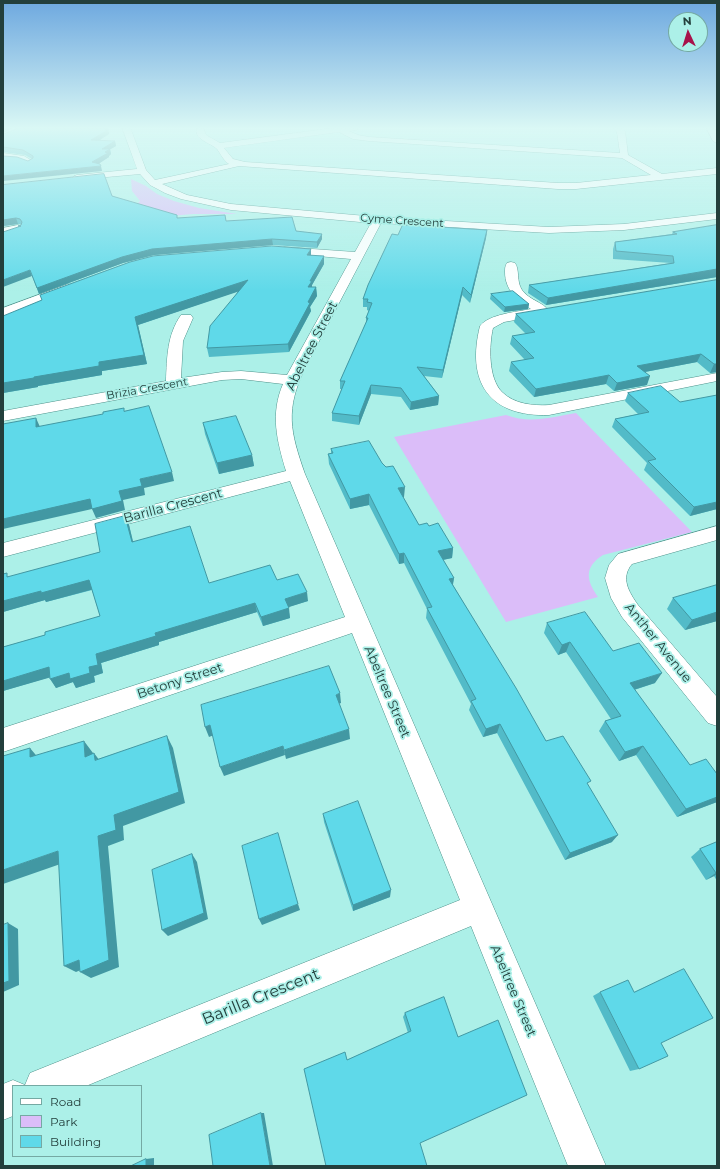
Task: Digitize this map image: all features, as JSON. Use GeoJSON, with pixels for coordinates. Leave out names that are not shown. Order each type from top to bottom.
{"type":"FeatureCollection","features":[{"type":"Feature","properties":{"kind":"street"},"geometry":{"type":"LineString","coordinates":[[153,183],[160,182]]}},
{"type":"Feature","properties":{"kind":"street"},"geometry":{"type":"LineString","coordinates":[[485,182],[547,186],[576,186],[618,182]]}},
{"type":"Feature","properties":{"kind":"street","name":"Cyme Crescent"},"geometry":{"type":"LineString","coordinates":[[153,183],[184,197],[231,207],[377,220],[549,230],[624,227],[717,216]]}},
{"type":"Feature","properties":{"kind":"street","name":"Abeltree Street"},"geometry":{"type":"LineString","coordinates":[[377,220],[292,380],[284,406],[284,420],[288,450],[296,474],[587,1166]]}},
{"type":"Feature","properties":{"kind":"street"},"geometry":{"type":"LineString","coordinates":[[3,231],[18,228]]}},
{"type":"Feature","properties":{"kind":"street"},"geometry":{"type":"LineString","coordinates":[[273,249],[359,256]]}},
{"type":"Feature","properties":{"kind":"street"},"geometry":{"type":"LineString","coordinates":[[511,265],[510,277],[516,290],[528,302],[543,311]]}},
{"type":"Feature","properties":{"kind":"street"},"geometry":{"type":"LineString","coordinates":[[3,313],[76,285]]}},
{"type":"Feature","properties":{"kind":"street"},"geometry":{"type":"LineString","coordinates":[[558,309],[500,319],[488,326],[483,339],[486,375],[496,396],[513,406],[530,411],[549,410],[717,377]]}},
{"type":"Feature","properties":{"kind":"street"},"geometry":{"type":"LineString","coordinates":[[173,384],[176,336],[186,318]]}},
{"type":"Feature","properties":{"kind":"street","name":"Brizia Crescent"},"geometry":{"type":"LineString","coordinates":[[3,416],[173,384],[241,375],[292,380]]}},
{"type":"Feature","properties":{"kind":"street","name":"Barilla Crescent"},"geometry":{"type":"LineString","coordinates":[[3,550],[296,474]]}},
{"type":"Feature","properties":{"kind":"street","name":"Anther Avenue"},"geometry":{"type":"LineString","coordinates":[[717,533],[625,559],[619,565],[615,583],[620,596],[630,611],[717,715]]}},
{"type":"Feature","properties":{"kind":"street","name":"Betony Street"},"geometry":{"type":"LineString","coordinates":[[3,740],[358,622]]}},
{"type":"Feature","properties":{"kind":"street","name":"Barilla Crescent"},"geometry":{"type":"LineString","coordinates":[[45,1085],[478,908]]}},
{"type":"Feature","properties":{"kind":"green space"},"geometry":{"type":"Polygon","coordinates":[[[131,182],[136,182],[157,194],[174,201],[199,208],[237,214],[193,214],[137,219],[130,212],[140,201],[132,191],[131,182]]]}},
{"type":"Feature","properties":{"kind":"green space"},"geometry":{"type":"Polygon","coordinates":[[[576,413],[692,532],[603,555],[593,564],[589,574],[591,585],[598,597],[506,622],[394,437],[506,415],[515,418],[541,419],[576,413]]]}},
{"type":"Feature","properties":{"kind":"building"},"geometry":{"type":"Polygon","coordinates":[[[35,182],[107,182],[112,196],[177,215],[177,218],[225,215],[226,221],[292,217],[296,231],[322,234],[317,242],[272,239],[152,249],[122,257],[37,288],[30,270],[3,280],[3,232],[21,226],[18,226],[21,225],[22,222],[20,219],[16,218],[3,220],[3,185],[35,182]]]}},
{"type":"Feature","properties":{"kind":"building"},"geometry":{"type":"Polygon","coordinates":[[[409,225],[487,230],[471,295],[463,287],[443,370],[417,367],[439,396],[411,402],[401,388],[371,385],[359,416],[332,413],[345,381],[340,381],[368,318],[366,318],[372,303],[367,302],[368,299],[363,299],[368,285],[392,234],[398,235],[402,226],[409,225]]]}},
{"type":"Feature","properties":{"kind":"building"},"geometry":{"type":"Polygon","coordinates":[[[717,225],[717,269],[548,298],[529,285],[674,263],[673,256],[616,251],[615,242],[677,234],[673,232],[717,225]]]}},
{"type":"Feature","properties":{"kind":"building"},"geometry":{"type":"Polygon","coordinates":[[[272,246],[311,249],[307,255],[324,256],[308,287],[316,287],[308,302],[310,303],[288,344],[207,348],[210,326],[248,280],[135,317],[144,355],[99,362],[99,366],[3,383],[3,316],[42,300],[40,295],[130,262],[153,256],[272,246]]]}},
{"type":"Feature","properties":{"kind":"building"},"geometry":{"type":"Polygon","coordinates":[[[717,280],[717,364],[714,364],[701,354],[637,366],[650,376],[617,383],[609,375],[536,389],[511,362],[534,358],[512,336],[535,332],[516,314],[717,280]]]}},
{"type":"Feature","properties":{"kind":"building"},"geometry":{"type":"Polygon","coordinates":[[[513,291],[529,304],[505,307],[491,294],[513,291]]]}},
{"type":"Feature","properties":{"kind":"building"},"geometry":{"type":"Polygon","coordinates":[[[661,386],[680,402],[717,395],[717,502],[694,507],[648,461],[656,459],[615,419],[649,412],[628,393],[661,386]]]}},
{"type":"Feature","properties":{"kind":"building"},"geometry":{"type":"Polygon","coordinates":[[[149,406],[172,472],[140,479],[142,486],[119,491],[122,501],[92,509],[90,499],[3,519],[3,424],[36,418],[36,427],[103,414],[103,412],[124,408],[124,411],[149,406]]]}},
{"type":"Feature","properties":{"kind":"building"},"geometry":{"type":"Polygon","coordinates":[[[236,416],[252,455],[217,463],[203,423],[236,416]]]}},
{"type":"Feature","properties":{"kind":"building"},"geometry":{"type":"Polygon","coordinates":[[[369,441],[382,463],[386,467],[393,466],[405,487],[398,488],[419,525],[427,523],[429,526],[438,523],[453,548],[438,551],[454,578],[449,579],[516,688],[546,741],[563,736],[591,781],[587,783],[618,835],[570,853],[500,724],[486,729],[471,701],[476,699],[427,608],[432,607],[404,553],[399,554],[369,494],[350,499],[328,454],[333,453],[331,449],[369,441]]]}},
{"type":"Feature","properties":{"kind":"building"},"geometry":{"type":"Polygon","coordinates":[[[125,516],[132,542],[190,526],[209,583],[270,565],[277,580],[298,574],[307,592],[285,599],[289,608],[261,617],[255,603],[155,633],[156,636],[96,654],[98,665],[89,667],[90,673],[70,679],[69,673],[50,679],[49,667],[3,681],[3,647],[45,635],[45,632],[100,616],[89,580],[41,593],[41,591],[3,601],[3,574],[7,573],[7,577],[100,552],[95,524],[125,516]]]}},
{"type":"Feature","properties":{"kind":"building"},"geometry":{"type":"Polygon","coordinates":[[[717,585],[717,612],[692,620],[673,598],[717,585]]]}},
{"type":"Feature","properties":{"kind":"building"},"geometry":{"type":"Polygon","coordinates":[[[585,612],[613,651],[639,643],[662,673],[630,683],[690,765],[706,759],[717,774],[717,797],[686,809],[643,746],[625,752],[605,721],[621,716],[570,642],[562,645],[547,623],[585,612]]]}},
{"type":"Feature","properties":{"kind":"building"},"geometry":{"type":"Polygon","coordinates":[[[329,666],[340,693],[336,695],[349,729],[284,750],[283,746],[220,767],[210,725],[205,727],[201,705],[329,666]]]}},
{"type":"Feature","properties":{"kind":"building"},"geometry":{"type":"Polygon","coordinates":[[[167,736],[179,792],[114,815],[116,830],[98,836],[109,960],[80,972],[79,960],[64,966],[58,851],[3,870],[3,756],[30,748],[30,757],[84,741],[85,757],[94,753],[95,760],[167,736]]]}},
{"type":"Feature","properties":{"kind":"building"},"geometry":{"type":"Polygon","coordinates":[[[358,801],[391,890],[353,905],[323,814],[358,801]]]}},
{"type":"Feature","properties":{"kind":"building"},"geometry":{"type":"Polygon","coordinates":[[[278,833],[298,904],[259,919],[242,846],[278,833]]]}},
{"type":"Feature","properties":{"kind":"building"},"geometry":{"type":"Polygon","coordinates":[[[717,842],[717,872],[716,873],[700,849],[717,842]]]}},
{"type":"Feature","properties":{"kind":"building"},"geometry":{"type":"Polygon","coordinates":[[[192,854],[204,913],[162,930],[152,870],[192,854]]]}},
{"type":"Feature","properties":{"kind":"building"},"geometry":{"type":"Polygon","coordinates":[[[8,923],[9,981],[3,983],[3,925],[8,923]]]}},
{"type":"Feature","properties":{"kind":"building"},"geometry":{"type":"Polygon","coordinates":[[[684,969],[713,1018],[661,1043],[668,1056],[639,1069],[600,992],[628,980],[634,992],[684,969]]]}},
{"type":"Feature","properties":{"kind":"building"},"geometry":{"type":"Polygon","coordinates":[[[444,997],[458,1037],[498,1020],[527,1095],[420,1143],[427,1166],[326,1166],[304,1069],[345,1052],[347,1060],[411,1031],[405,1013],[444,997]]]}},
{"type":"Feature","properties":{"kind":"building"},"geometry":{"type":"Polygon","coordinates":[[[261,1113],[270,1166],[213,1166],[209,1135],[261,1113]]]}},
{"type":"Feature","properties":{"kind":"building"},"geometry":{"type":"Polygon","coordinates":[[[146,1159],[146,1166],[131,1166],[146,1159]]]}}]}
